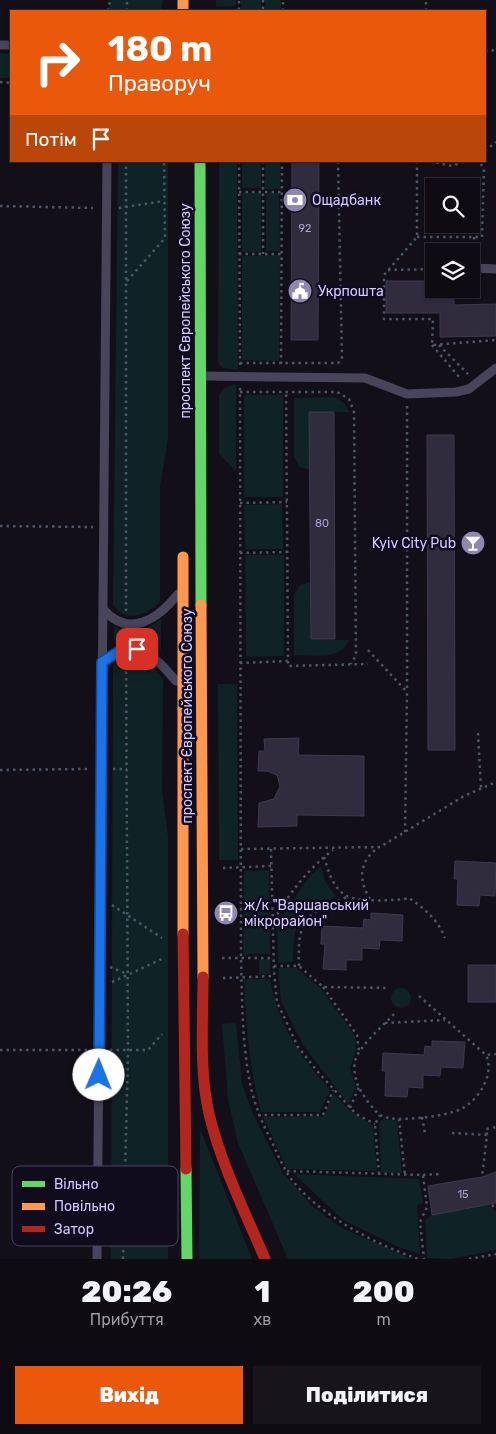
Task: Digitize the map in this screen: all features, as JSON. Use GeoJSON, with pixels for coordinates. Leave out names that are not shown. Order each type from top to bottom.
{"type":"FeatureCollection","features":[{"type":"Feature","properties":{"kind":"main road","name":"проспект Європейського Союзу"},"geometry":{"type":"LineString","coordinates":[[200,162],[203,1056],[209,1113],[232,1183],[265,1259]]}},
{"type":"Feature","properties":{"kind":"main road","name":"проспект Європейського Союзу"},"geometry":{"type":"LineString","coordinates":[[183,548],[182,1004],[187,1259]]}},
{"type":"Feature","properties":{"kind":"lane"},"geometry":{"type":"LineString","coordinates":[[98,1166],[107,162]]}},
{"type":"Feature","properties":{"kind":"lane"},"geometry":{"type":"LineString","coordinates":[[480,268],[496,268]]}},
{"type":"Feature","properties":{"kind":"lane"},"geometry":{"type":"LineString","coordinates":[[200,376],[365,378],[407,394],[456,392],[469,389],[478,384],[496,368]]}},
{"type":"Feature","properties":{"kind":"lane"},"geometry":{"type":"LineString","coordinates":[[103,609],[116,622],[126,624],[140,623],[154,617],[183,588]]}},
{"type":"Feature","properties":{"kind":"lane"},"geometry":{"type":"LineString","coordinates":[[102,662],[111,655],[126,650],[146,652],[154,656],[183,688]]}},
{"type":"Feature","properties":{"kind":"lane"},"geometry":{"type":"LineString","coordinates":[[97,1246],[97,1259]]}},
{"type":"Feature","properties":{"kind":"path"},"geometry":{"type":"LineString","coordinates":[[486,150],[496,142]]}},
{"type":"Feature","properties":{"kind":"path"},"geometry":{"type":"LineString","coordinates":[[126,162],[126,616]]}},
{"type":"Feature","properties":{"kind":"path"},"geometry":{"type":"LineString","coordinates":[[126,282],[165,238],[164,162]]}},
{"type":"Feature","properties":{"kind":"path"},"geometry":{"type":"LineString","coordinates":[[239,162],[241,977],[243,1022],[249,1078],[258,1115],[287,1171],[315,1202],[343,1223],[375,1241],[418,1259]]}},
{"type":"Feature","properties":{"kind":"path"},"geometry":{"type":"LineString","coordinates":[[263,162],[263,254]]}},
{"type":"Feature","properties":{"kind":"path"},"geometry":{"type":"LineString","coordinates":[[282,162],[281,363],[286,392],[288,666],[368,664]]}},
{"type":"Feature","properties":{"kind":"path"},"geometry":{"type":"LineString","coordinates":[[240,363],[338,362],[342,359],[338,162]]}},
{"type":"Feature","properties":{"kind":"path"},"geometry":{"type":"LineString","coordinates":[[417,162],[417,237],[384,275],[384,319],[432,319],[432,345],[469,389]]}},
{"type":"Feature","properties":{"kind":"path"},"geometry":{"type":"LineString","coordinates":[[434,162],[452,166],[463,162]]}},
{"type":"Feature","properties":{"kind":"path"},"geometry":{"type":"LineString","coordinates":[[417,237],[482,237],[484,169],[480,162]]}},
{"type":"Feature","properties":{"kind":"path"},"geometry":{"type":"LineString","coordinates":[[240,192],[282,192]]}},
{"type":"Feature","properties":{"kind":"path"},"geometry":{"type":"LineString","coordinates":[[115,208],[127,208],[164,201]]}},
{"type":"Feature","properties":{"kind":"path"},"geometry":{"type":"LineString","coordinates":[[0,206],[93,208]]}},
{"type":"Feature","properties":{"kind":"path"},"geometry":{"type":"LineString","coordinates":[[474,237],[474,243]]}},
{"type":"Feature","properties":{"kind":"path"},"geometry":{"type":"LineString","coordinates":[[239,254],[282,254]]}},
{"type":"Feature","properties":{"kind":"path"},"geometry":{"type":"LineString","coordinates":[[388,270],[425,269]]}},
{"type":"Feature","properties":{"kind":"path"},"geometry":{"type":"LineString","coordinates":[[432,345],[496,340]]}},
{"type":"Feature","properties":{"kind":"path"},"geometry":{"type":"LineString","coordinates":[[439,345],[478,384]]}},
{"type":"Feature","properties":{"kind":"path"},"geometry":{"type":"LineString","coordinates":[[240,392],[337,392],[349,399],[354,412],[356,655],[351,664]]}},
{"type":"Feature","properties":{"kind":"path"},"geometry":{"type":"LineString","coordinates":[[405,832],[408,692],[407,394]]}},
{"type":"Feature","properties":{"kind":"path"},"geometry":{"type":"LineString","coordinates":[[240,503],[287,502]]}},
{"type":"Feature","properties":{"kind":"path"},"geometry":{"type":"LineString","coordinates":[[0,526],[94,527]]}},
{"type":"Feature","properties":{"kind":"path"},"geometry":{"type":"LineString","coordinates":[[119,526],[126,526]]}},
{"type":"Feature","properties":{"kind":"path"},"geometry":{"type":"LineString","coordinates":[[240,552],[287,552]]}},
{"type":"Feature","properties":{"kind":"path"},"geometry":{"type":"LineString","coordinates":[[368,650],[408,692]]}},
{"type":"Feature","properties":{"kind":"path"},"geometry":{"type":"LineString","coordinates":[[125,1166],[128,1050],[126,658]]}},
{"type":"Feature","properties":{"kind":"path"},"geometry":{"type":"LineString","coordinates":[[240,663],[288,661]]}},
{"type":"Feature","properties":{"kind":"path"},"geometry":{"type":"LineString","coordinates":[[478,732],[481,789]]}},
{"type":"Feature","properties":{"kind":"path"},"geometry":{"type":"LineString","coordinates":[[0,770],[87,769]]}},
{"type":"Feature","properties":{"kind":"path"},"geometry":{"type":"LineString","coordinates":[[110,769],[127,769]]}},
{"type":"Feature","properties":{"kind":"path"},"geometry":{"type":"LineString","coordinates":[[370,899],[364,890],[362,868],[367,856],[464,796],[496,782]]}},
{"type":"Feature","properties":{"kind":"path"},"geometry":{"type":"LineString","coordinates":[[241,849],[380,847]]}},
{"type":"Feature","properties":{"kind":"path"},"geometry":{"type":"LineString","coordinates":[[271,849],[274,976],[277,1002],[298,1047],[350,1108],[367,1121],[375,1124]]}},
{"type":"Feature","properties":{"kind":"path"},"geometry":{"type":"LineString","coordinates":[[273,922],[282,906],[307,872],[334,849]]}},
{"type":"Feature","properties":{"kind":"path"},"geometry":{"type":"LineString","coordinates":[[324,857],[332,881],[347,897]]}},
{"type":"Feature","properties":{"kind":"path"},"geometry":{"type":"LineString","coordinates":[[221,868],[271,866]]}},
{"type":"Feature","properties":{"kind":"path"},"geometry":{"type":"LineString","coordinates":[[299,966],[298,942],[307,917],[322,907],[347,897],[398,900],[409,898],[424,908],[436,922],[445,938]]}},
{"type":"Feature","properties":{"kind":"path"},"geometry":{"type":"LineString","coordinates":[[110,904],[169,943]]}},
{"type":"Feature","properties":{"kind":"path"},"geometry":{"type":"LineString","coordinates":[[109,984],[170,955]]}},
{"type":"Feature","properties":{"kind":"path"},"geometry":{"type":"LineString","coordinates":[[221,958],[274,958]]}},
{"type":"Feature","properties":{"kind":"path"},"geometry":{"type":"LineString","coordinates":[[109,966],[127,974]]}},
{"type":"Feature","properties":{"kind":"path"},"geometry":{"type":"LineString","coordinates":[[274,966],[299,966],[323,987],[357,1035],[359,1051]]}},
{"type":"Feature","properties":{"kind":"path"},"geometry":{"type":"LineString","coordinates":[[221,978],[274,976]]}},
{"type":"Feature","properties":{"kind":"path"},"geometry":{"type":"LineString","coordinates":[[323,987],[388,988]]}},
{"type":"Feature","properties":{"kind":"path"},"geometry":{"type":"LineString","coordinates":[[394,1014],[359,1051],[353,1069],[359,1087],[380,1116],[398,1119],[436,1116],[462,1109],[476,1099],[487,1076],[489,1062],[486,1055],[419,996]]}},
{"type":"Feature","properties":{"kind":"path"},"geometry":{"type":"LineString","coordinates":[[385,1024],[445,1020]]}},
{"type":"Feature","properties":{"kind":"path"},"geometry":{"type":"LineString","coordinates":[[109,1050],[148,1050],[165,1030]]}},
{"type":"Feature","properties":{"kind":"path"},"geometry":{"type":"LineString","coordinates":[[0,1050],[89,1050]]}},
{"type":"Feature","properties":{"kind":"path"},"geometry":{"type":"LineString","coordinates":[[486,1055],[496,1054]]}},
{"type":"Feature","properties":{"kind":"path"},"geometry":{"type":"LineString","coordinates":[[350,1108],[359,1087]]}},
{"type":"Feature","properties":{"kind":"path"},"geometry":{"type":"LineString","coordinates":[[258,1115],[322,1115],[333,1089]]}},
{"type":"Feature","properties":{"kind":"path"},"geometry":{"type":"LineString","coordinates":[[379,1174],[375,1124],[380,1116]]}},
{"type":"Feature","properties":{"kind":"path"},"geometry":{"type":"LineString","coordinates":[[422,1116],[425,1133]]}},
{"type":"Feature","properties":{"kind":"path"},"geometry":{"type":"LineString","coordinates":[[398,1119],[405,1175]]}},
{"type":"Feature","properties":{"kind":"path"},"geometry":{"type":"LineString","coordinates":[[482,1177],[486,1128],[496,1127]]}},
{"type":"Feature","properties":{"kind":"path"},"geometry":{"type":"LineString","coordinates":[[452,1133],[486,1135]]}},
{"type":"Feature","properties":{"kind":"path"},"geometry":{"type":"LineString","coordinates":[[287,1171],[405,1175],[440,1174]]}},
{"type":"Feature","properties":{"kind":"path"},"geometry":{"type":"LineString","coordinates":[[423,1175],[427,1207],[420,1222],[424,1259]]}},
{"type":"Feature","properties":{"kind":"path"},"geometry":{"type":"LineString","coordinates":[[492,1205],[496,1209]]}},
{"type":"Feature","properties":{"kind":"path"},"geometry":{"type":"LineString","coordinates":[[123,1246],[123,1259]]}},
{"type":"Feature","properties":{"kind":"path"},"geometry":{"type":"LineString","coordinates":[[470,1259],[496,1254]]}},
{"type":"Feature","properties":{"kind":"green space"},"geometry":{"type":"Polygon","coordinates":[[[110,0],[163,0],[161,10],[108,10],[110,0]]]}},
{"type":"Feature","properties":{"kind":"green space"},"geometry":{"type":"Polygon","coordinates":[[[216,0],[236,0],[236,6],[216,7],[216,0]]]}},
{"type":"Feature","properties":{"kind":"green space"},"geometry":{"type":"Polygon","coordinates":[[[241,0],[261,0],[261,10],[241,10],[241,0]]]}},
{"type":"Feature","properties":{"kind":"green space"},"geometry":{"type":"Polygon","coordinates":[[[265,0],[281,0],[281,10],[265,10],[265,0]]]}},
{"type":"Feature","properties":{"kind":"green space"},"geometry":{"type":"Polygon","coordinates":[[[0,53],[10,54],[10,78],[0,78],[0,53]]]}},
{"type":"Feature","properties":{"kind":"green space"},"geometry":{"type":"Polygon","coordinates":[[[118,162],[168,162],[168,439],[160,486],[160,601],[143,613],[130,616],[118,611],[113,605],[118,162]]]}},
{"type":"Feature","properties":{"kind":"green space"},"geometry":{"type":"Polygon","coordinates":[[[219,162],[237,162],[238,370],[223,368],[218,363],[219,162]]]}},
{"type":"Feature","properties":{"kind":"green space"},"geometry":{"type":"Polygon","coordinates":[[[242,162],[261,162],[261,188],[242,188],[242,162]]]}},
{"type":"Feature","properties":{"kind":"green space"},"geometry":{"type":"Polygon","coordinates":[[[265,162],[280,162],[280,189],[265,189],[265,162]]]}},
{"type":"Feature","properties":{"kind":"green space"},"geometry":{"type":"Polygon","coordinates":[[[242,193],[261,193],[261,252],[242,252],[242,193]]]}},
{"type":"Feature","properties":{"kind":"green space"},"geometry":{"type":"Polygon","coordinates":[[[266,193],[279,193],[280,251],[266,251],[266,193]]]}},
{"type":"Feature","properties":{"kind":"green space"},"geometry":{"type":"Polygon","coordinates":[[[280,255],[279,361],[242,360],[242,256],[280,255]]]}},
{"type":"Feature","properties":{"kind":"green space"},"geometry":{"type":"Polygon","coordinates":[[[236,384],[236,471],[219,454],[219,395],[224,388],[236,384]]]}},
{"type":"Feature","properties":{"kind":"green space"},"geometry":{"type":"Polygon","coordinates":[[[244,395],[283,395],[283,497],[244,497],[244,395]]]}},
{"type":"Feature","properties":{"kind":"green space"},"geometry":{"type":"Polygon","coordinates":[[[335,397],[345,404],[349,412],[309,412],[310,470],[300,467],[294,457],[294,398],[335,397]]]}},
{"type":"Feature","properties":{"kind":"green space"},"geometry":{"type":"Polygon","coordinates":[[[282,504],[283,549],[245,549],[244,505],[282,504]]]}},
{"type":"Feature","properties":{"kind":"green space"},"geometry":{"type":"Polygon","coordinates":[[[245,555],[284,555],[284,656],[246,657],[245,555]]]}},
{"type":"Feature","properties":{"kind":"green space"},"geometry":{"type":"Polygon","coordinates":[[[310,582],[311,639],[349,640],[345,647],[333,654],[318,656],[294,655],[294,595],[300,585],[310,582]]]}},
{"type":"Feature","properties":{"kind":"green space"},"geometry":{"type":"Polygon","coordinates":[[[161,619],[161,651],[149,644],[138,641],[114,644],[114,626],[132,632],[144,629],[161,619]]]}},
{"type":"Feature","properties":{"kind":"green space"},"geometry":{"type":"Polygon","coordinates":[[[139,657],[147,660],[163,679],[162,790],[168,836],[168,1166],[111,1166],[113,665],[126,658],[139,657]]]}},
{"type":"Feature","properties":{"kind":"green space"},"geometry":{"type":"Polygon","coordinates":[[[218,684],[237,684],[238,860],[219,860],[218,684]]]}},
{"type":"Feature","properties":{"kind":"green space"},"geometry":{"type":"Polygon","coordinates":[[[321,866],[325,881],[336,897],[313,907],[300,919],[294,937],[293,962],[278,963],[277,924],[309,877],[321,866]]]}},
{"type":"Feature","properties":{"kind":"green space"},"geometry":{"type":"Polygon","coordinates":[[[269,870],[270,954],[243,954],[244,871],[269,870]]]}},
{"type":"Feature","properties":{"kind":"green space"},"geometry":{"type":"Polygon","coordinates":[[[259,959],[270,959],[270,974],[259,975],[259,959]]]}},
{"type":"Feature","properties":{"kind":"green space"},"geometry":{"type":"Polygon","coordinates":[[[278,968],[297,968],[321,989],[355,1036],[356,1051],[350,1068],[356,1088],[348,1104],[303,1045],[281,1001],[278,968]]]}},
{"type":"Feature","properties":{"kind":"green space"},"geometry":{"type":"Polygon","coordinates":[[[244,979],[270,979],[279,1012],[292,1039],[330,1090],[320,1112],[261,1112],[249,1046],[244,979]]]}},
{"type":"Feature","properties":{"kind":"green space"},"geometry":{"type":"Polygon","coordinates":[[[397,988],[405,988],[411,994],[411,1002],[405,1008],[397,1008],[391,1002],[391,994],[397,988]]]}},
{"type":"Feature","properties":{"kind":"green space"},"geometry":{"type":"Polygon","coordinates":[[[236,1023],[242,1084],[253,1114],[283,1173],[312,1206],[342,1228],[412,1259],[288,1259],[238,1143],[228,1099],[222,1024],[236,1023]]]}},
{"type":"Feature","properties":{"kind":"green space"},"geometry":{"type":"Polygon","coordinates":[[[333,1093],[349,1110],[373,1126],[377,1171],[287,1169],[263,1117],[324,1116],[333,1093]]]}},
{"type":"Feature","properties":{"kind":"green space"},"geometry":{"type":"Polygon","coordinates":[[[383,1119],[397,1121],[402,1173],[381,1172],[379,1123],[383,1119]]]}},
{"type":"Feature","properties":{"kind":"green space"},"geometry":{"type":"Polygon","coordinates":[[[200,1129],[252,1259],[199,1259],[200,1129]]]}},
{"type":"Feature","properties":{"kind":"green space"},"geometry":{"type":"Polygon","coordinates":[[[294,1174],[419,1179],[423,1203],[417,1205],[420,1254],[399,1247],[343,1220],[294,1174]]]}},
{"type":"Feature","properties":{"kind":"green space"},"geometry":{"type":"Polygon","coordinates":[[[489,1205],[496,1212],[496,1250],[451,1259],[427,1258],[425,1220],[432,1215],[489,1205]]]}},
{"type":"Feature","properties":{"kind":"green space"},"geometry":{"type":"Polygon","coordinates":[[[111,1246],[168,1246],[168,1259],[111,1259],[111,1246]]]}},
{"type":"Feature","properties":{"kind":"building"},"geometry":{"type":"Polygon","coordinates":[[[292,162],[319,162],[318,340],[291,340],[292,162]]]}},
{"type":"Feature","properties":{"kind":"building"},"geometry":{"type":"Polygon","coordinates":[[[386,281],[425,281],[425,298],[454,298],[454,305],[496,304],[496,336],[440,337],[440,313],[386,313],[386,281]]]}},
{"type":"Feature","properties":{"kind":"building"},"geometry":{"type":"Polygon","coordinates":[[[309,412],[334,412],[335,639],[311,639],[309,412]]]}},
{"type":"Feature","properties":{"kind":"building"},"geometry":{"type":"Polygon","coordinates":[[[427,435],[454,435],[455,750],[428,750],[427,435]]]}},
{"type":"Feature","properties":{"kind":"building"},"geometry":{"type":"Polygon","coordinates":[[[299,738],[298,755],[364,756],[364,816],[297,815],[297,826],[258,827],[259,803],[274,799],[280,786],[277,775],[267,771],[258,771],[259,751],[265,751],[264,739],[299,738]]]}},
{"type":"Feature","properties":{"kind":"building"},"geometry":{"type":"Polygon","coordinates":[[[455,861],[496,863],[495,896],[480,895],[479,906],[457,905],[458,879],[454,879],[455,861]]]}},
{"type":"Feature","properties":{"kind":"building"},"geometry":{"type":"Polygon","coordinates":[[[371,913],[403,915],[402,941],[380,940],[379,949],[362,948],[362,960],[346,960],[346,970],[323,969],[325,944],[321,944],[322,926],[363,928],[364,919],[371,920],[371,913]]]}},
{"type":"Feature","properties":{"kind":"building"},"geometry":{"type":"Polygon","coordinates":[[[468,965],[496,965],[496,1002],[468,1002],[468,965]]]}},
{"type":"Feature","properties":{"kind":"building"},"geometry":{"type":"Polygon","coordinates":[[[432,1041],[465,1042],[463,1068],[441,1067],[440,1076],[423,1075],[423,1088],[408,1087],[407,1097],[385,1096],[386,1071],[382,1071],[383,1053],[424,1055],[425,1046],[432,1047],[432,1041]]]}},
{"type":"Feature","properties":{"kind":"building"},"geometry":{"type":"Polygon","coordinates":[[[496,1172],[496,1203],[432,1215],[428,1186],[482,1177],[496,1172]]]}},
{"type":"Feature","properties":{"kind":"traffic: fast"},"geometry":{"type":"LineString","coordinates":[[200,162],[201,605]]}},
{"type":"Feature","properties":{"kind":"traffic: fast"},"geometry":{"type":"LineString","coordinates":[[186,1169],[187,1259]]}},
{"type":"Feature","properties":{"kind":"traffic: slow"},"geometry":{"type":"LineString","coordinates":[[183,0],[183,10]]}},
{"type":"Feature","properties":{"kind":"traffic: slow"},"geometry":{"type":"LineString","coordinates":[[183,557],[183,934]]}},
{"type":"Feature","properties":{"kind":"traffic: slow"},"geometry":{"type":"LineString","coordinates":[[201,605],[203,977]]}},
{"type":"Feature","properties":{"kind":"traffic: jam"},"geometry":{"type":"LineString","coordinates":[[183,934],[186,1169]]}},
{"type":"Feature","properties":{"kind":"traffic: jam"},"geometry":{"type":"LineString","coordinates":[[203,977],[203,1063],[209,1114],[220,1151],[265,1259]]}},
{"type":"Feature","properties":{"kind":"place","name":"Ощадбанк"},"geometry":{"type":"Point","coordinates":[295,200]}},
{"type":"Feature","properties":{"kind":"place","name":"Укрпошта"},"geometry":{"type":"Point","coordinates":[300,291]}},
{"type":"Feature","properties":{"kind":"place","name":"Kyiv City Pub"},"geometry":{"type":"Point","coordinates":[473,543]}},
{"type":"Feature","properties":{"kind":"place","name":"ж/к \"Варшавський мікрорайон\""},"geometry":{"type":"Point","coordinates":[226,913]}},
{"type":"Feature","properties":{"kind":"route"},"geometry":{"type":"LineString","coordinates":[[99,1075],[102,662],[118,652],[137,649]]}}]}
